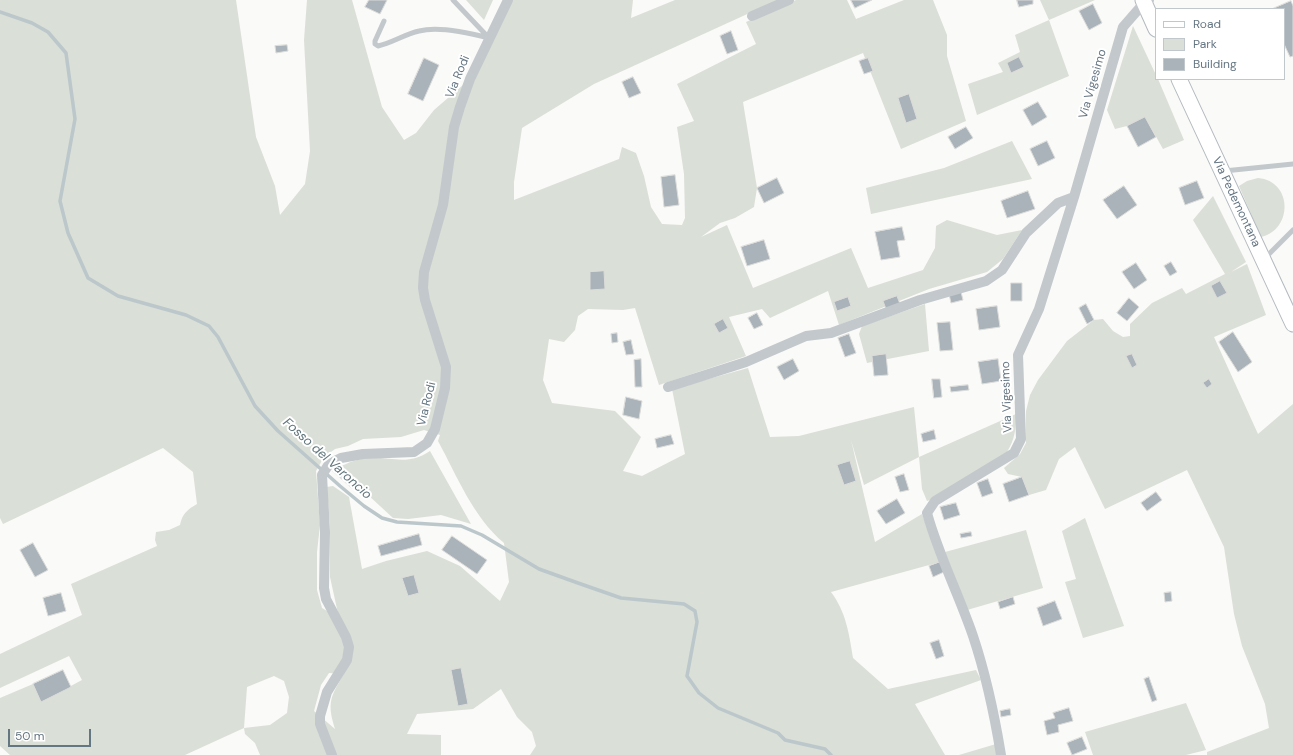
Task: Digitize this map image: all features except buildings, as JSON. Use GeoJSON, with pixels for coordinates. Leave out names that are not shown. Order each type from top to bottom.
{"type":"FeatureCollection","features":[{"type":"Feature","properties":{"kind":"street","name":"Via Rodi"},"geometry":{"type":"LineString","coordinates":[[332,755],[320,724],[320,716],[327,692],[347,660],[349,647],[346,637],[326,599],[324,588],[322,475],[326,467],[336,459],[349,456],[414,452],[430,439],[438,421],[445,388],[446,367],[425,300],[423,288],[424,272],[444,205],[454,127],[470,79],[508,0]]}},
{"type":"Feature","properties":{"kind":"street"},"geometry":{"type":"LineString","coordinates":[[752,16],[789,0]]}},
{"type":"Feature","properties":{"kind":"street"},"geometry":{"type":"LineString","coordinates":[[1145,1],[1155,26]]}},
{"type":"Feature","properties":{"kind":"street","name":"Via Vigesimo"},"geometry":{"type":"LineString","coordinates":[[1000,755],[997,728],[973,637],[935,540],[927,513],[935,501],[1014,453],[1021,438],[1018,355],[1039,309],[1074,197],[1123,28],[1145,1]]}},
{"type":"Feature","properties":{"kind":"street","name":"Via Pedemontana"},"geometry":{"type":"LineString","coordinates":[[1179,80],[1293,324]]}},
{"type":"Feature","properties":{"kind":"street"},"geometry":{"type":"LineString","coordinates":[[668,387],[746,362],[806,336],[831,333],[920,300],[986,280],[1002,270],[1026,233],[1058,203],[1074,197]]}},
{"type":"Feature","properties":{"kind":"lane"},"geometry":{"type":"LineString","coordinates":[[453,0],[489,38]]}},
{"type":"Feature","properties":{"kind":"lane"},"geometry":{"type":"LineString","coordinates":[[384,20],[375,41],[375,44],[378,46],[412,33],[427,30],[469,33],[489,38]]}},
{"type":"Feature","properties":{"kind":"lane"},"geometry":{"type":"LineString","coordinates":[[1222,171],[1293,164]]}},
{"type":"Feature","properties":{"kind":"lane"},"geometry":{"type":"LineString","coordinates":[[1265,263],[1268,255],[1293,230]]}},
{"type":"Feature","properties":{"kind":"green space"},"geometry":{"type":"Polygon","coordinates":[[[0,0],[236,0],[256,137],[275,186],[280,215],[305,184],[310,151],[304,40],[307,0],[352,0],[382,107],[404,140],[416,133],[434,110],[470,79],[508,0],[633,0],[631,18],[675,0],[778,0],[594,84],[522,128],[514,182],[514,200],[619,159],[622,147],[636,153],[644,176],[651,207],[662,224],[682,225],[685,218],[684,174],[677,127],[694,121],[677,84],[756,44],[746,22],[796,0],[847,0],[856,19],[904,0],[933,0],[947,35],[947,56],[966,121],[901,149],[863,53],[743,102],[757,188],[754,207],[735,218],[720,223],[701,237],[727,225],[753,288],[851,248],[868,288],[923,270],[935,248],[936,226],[947,220],[997,235],[1022,230],[1003,259],[987,272],[929,289],[839,325],[828,291],[770,318],[762,309],[729,317],[746,356],[659,385],[635,308],[623,310],[588,309],[578,316],[575,330],[564,342],[549,339],[543,380],[552,403],[615,411],[641,437],[623,471],[642,476],[685,454],[672,389],[748,368],[770,437],[799,436],[914,407],[919,457],[864,485],[851,440],[875,542],[922,514],[940,562],[831,592],[843,615],[848,631],[853,658],[888,689],[976,670],[981,680],[915,704],[945,755],[530,755],[536,746],[532,732],[517,717],[501,689],[473,709],[417,714],[407,734],[441,735],[441,755],[260,755],[255,743],[245,734],[244,728],[185,755],[10,755],[0,746],[0,698],[33,684],[41,702],[82,680],[69,656],[0,688],[0,654],[82,615],[71,584],[157,546],[155,540],[156,532],[169,530],[180,525],[186,512],[197,504],[193,472],[163,448],[3,524],[0,518],[0,0]],[[424,430],[401,437],[363,439],[348,446],[335,449],[324,457],[316,471],[320,525],[317,552],[317,590],[322,608],[339,618],[330,577],[330,527],[327,487],[333,486],[349,497],[362,569],[386,561],[427,551],[460,566],[500,601],[509,582],[504,543],[483,521],[466,495],[438,441],[440,435],[424,430]],[[329,673],[321,685],[314,711],[335,729],[331,713],[331,700],[344,674],[329,673]],[[274,676],[247,687],[244,728],[270,725],[287,713],[289,697],[284,681],[274,676]]]}},
{"type":"Feature","properties":{"kind":"green space"},"geometry":{"type":"Polygon","coordinates":[[[466,0],[493,0],[484,20],[466,0]]]}},
{"type":"Feature","properties":{"kind":"green space"},"geometry":{"type":"Polygon","coordinates":[[[1040,0],[1095,0],[1049,20],[1040,0]]]}},
{"type":"Feature","properties":{"kind":"green space"},"geometry":{"type":"Polygon","coordinates":[[[1049,20],[1069,76],[977,115],[968,84],[1003,72],[998,63],[1020,52],[1015,35],[1049,20]]]}},
{"type":"Feature","properties":{"kind":"green space"},"geometry":{"type":"Polygon","coordinates":[[[1133,26],[1155,73],[1155,80],[1158,80],[1184,140],[1163,149],[1145,117],[1127,126],[1115,129],[1107,110],[1133,26]]]}},
{"type":"Feature","properties":{"kind":"green space"},"geometry":{"type":"Polygon","coordinates":[[[1012,141],[1032,179],[871,214],[866,188],[944,168],[1012,141]]]}},
{"type":"Feature","properties":{"kind":"green space"},"geometry":{"type":"Polygon","coordinates":[[[1258,178],[1269,181],[1278,188],[1283,196],[1285,206],[1279,225],[1271,233],[1261,237],[1239,186],[1247,181],[1258,178]]]}},
{"type":"Feature","properties":{"kind":"green space"},"geometry":{"type":"Polygon","coordinates":[[[1213,196],[1246,262],[1231,272],[1247,264],[1266,315],[1214,337],[1258,434],[1293,404],[1293,755],[1207,755],[1207,752],[1269,728],[1265,704],[1242,646],[1234,614],[1224,547],[1187,470],[1105,509],[1075,447],[1059,459],[1046,490],[1029,495],[1022,477],[1008,474],[1004,468],[1020,454],[1026,443],[1026,411],[1030,395],[1038,380],[1067,341],[1094,320],[1103,319],[1113,331],[1123,337],[1130,336],[1130,324],[1152,303],[1182,288],[1186,294],[1225,274],[1193,220],[1213,196]]]}},
{"type":"Feature","properties":{"kind":"green space"},"geometry":{"type":"Polygon","coordinates":[[[925,304],[929,351],[867,363],[859,334],[862,326],[925,304]]]}},
{"type":"Feature","properties":{"kind":"green space"},"geometry":{"type":"Polygon","coordinates":[[[1016,414],[1016,424],[1012,443],[1007,452],[933,499],[927,501],[922,489],[919,457],[1016,414]]]}},
{"type":"Feature","properties":{"kind":"green space"},"geometry":{"type":"Polygon","coordinates":[[[430,451],[471,524],[441,515],[408,519],[393,518],[367,494],[351,488],[332,471],[361,459],[413,459],[430,451]]]}},
{"type":"Feature","properties":{"kind":"green space"},"geometry":{"type":"Polygon","coordinates":[[[1085,518],[1124,626],[1083,638],[1065,582],[1076,579],[1062,531],[1085,518]]]}},
{"type":"Feature","properties":{"kind":"green space"},"geometry":{"type":"Polygon","coordinates":[[[1026,530],[1043,588],[967,610],[945,552],[1026,530]]]}},
{"type":"Feature","properties":{"kind":"green space"},"geometry":{"type":"Polygon","coordinates":[[[1186,703],[1206,750],[1186,755],[1093,755],[1085,732],[1186,703]]]}},
{"type":"Feature","properties":{"kind":"green space"},"geometry":{"type":"Polygon","coordinates":[[[996,744],[997,755],[959,755],[996,744]]]}},
{"type":"Feature","properties":{"kind":"waterway","name":"Fosso del Varoncio"},"geometry":{"type":"LineString","coordinates":[[0,12],[32,23],[48,32],[66,53],[75,119],[60,201],[68,233],[88,278],[118,296],[186,315],[209,326],[218,337],[255,406],[278,431],[340,486],[364,506],[382,518],[397,522],[461,526],[482,535],[539,569],[621,598],[684,604],[695,611],[697,622],[687,676],[699,693],[718,708],[778,733],[785,740],[825,749],[831,755]]}}]}
